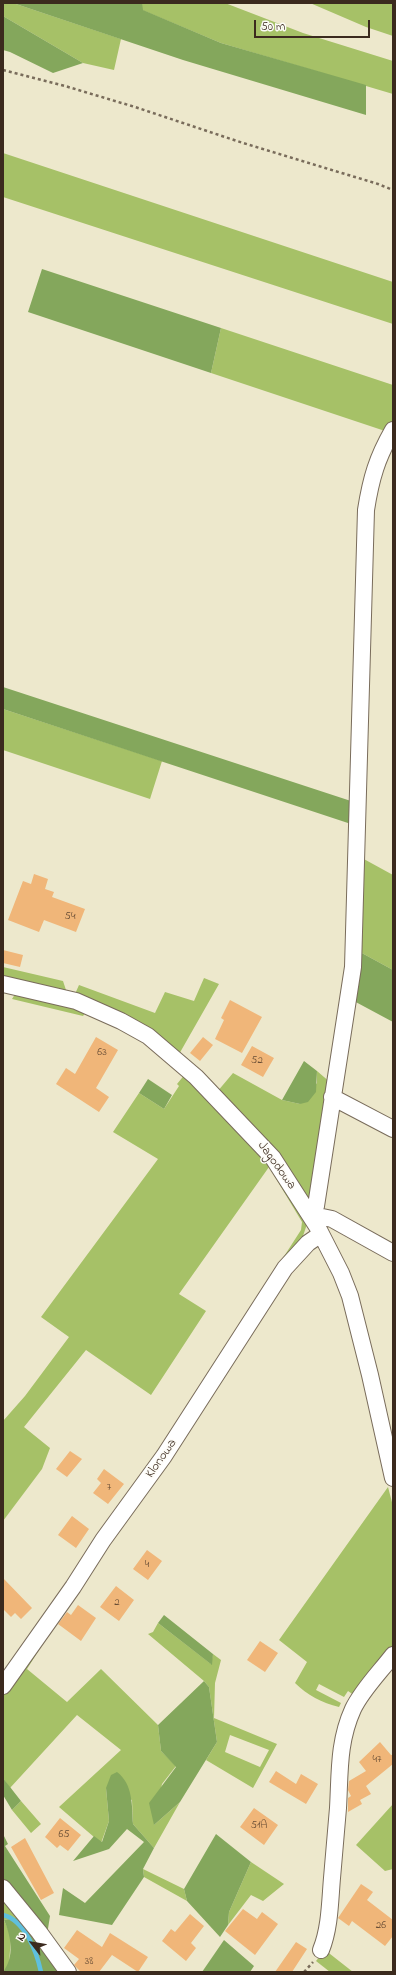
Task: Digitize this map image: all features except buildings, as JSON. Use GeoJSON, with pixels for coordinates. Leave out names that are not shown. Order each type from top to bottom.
{"type":"FeatureCollection","features":[{"type":"Feature","properties":{"kind":"street"},"geometry":{"type":"LineString","coordinates":[[393,430],[384,445],[372,476],[366,510],[352,967],[312,1217],[332,1219],[393,1253]]}},
{"type":"Feature","properties":{"kind":"street","name":"Jagodowa"},"geometry":{"type":"LineString","coordinates":[[3,984],[76,1001],[121,1021],[148,1036],[196,1077],[268,1152],[312,1217],[341,1273],[350,1296],[370,1375],[393,1478]]}},
{"type":"Feature","properties":{"kind":"street"},"geometry":{"type":"LineString","coordinates":[[332,1097],[393,1129]]}},
{"type":"Feature","properties":{"kind":"street","name":"Klonowa"},"geometry":{"type":"LineString","coordinates":[[3,1686],[73,1587],[110,1530],[164,1456],[285,1268],[308,1243],[321,1234]]}},
{"type":"Feature","properties":{"kind":"street"},"geometry":{"type":"LineString","coordinates":[[321,1950],[325,1939],[330,1903],[338,1807],[339,1758],[348,1724],[357,1702],[393,1655]]}},
{"type":"Feature","properties":{"kind":"street"},"geometry":{"type":"LineString","coordinates":[[3,1888],[39,1932],[68,1972]]}},
{"type":"Feature","properties":{"kind":"path"},"geometry":{"type":"LineString","coordinates":[[3,70],[65,86],[135,107],[393,190]]}},
{"type":"Feature","properties":{"kind":"green space"},"geometry":{"type":"Polygon","coordinates":[[[3,3],[13,3],[121,39],[114,70],[83,63],[3,16],[3,3]]]}},
{"type":"Feature","properties":{"kind":"green space"},"geometry":{"type":"Polygon","coordinates":[[[13,3],[142,3],[143,10],[221,43],[366,85],[366,115],[183,60],[13,3]]]}},
{"type":"Feature","properties":{"kind":"green space"},"geometry":{"type":"Polygon","coordinates":[[[142,3],[225,3],[303,33],[393,61],[393,94],[221,43],[142,10],[142,3]]]}},
{"type":"Feature","properties":{"kind":"green space"},"geometry":{"type":"Polygon","coordinates":[[[310,3],[393,3],[393,36],[366,27],[310,3]]]}},
{"type":"Feature","properties":{"kind":"green space"},"geometry":{"type":"Polygon","coordinates":[[[3,16],[83,63],[53,73],[3,50],[3,16]]]}},
{"type":"Feature","properties":{"kind":"green space"},"geometry":{"type":"Polygon","coordinates":[[[3,153],[393,282],[393,324],[3,197],[3,153]]]}},
{"type":"Feature","properties":{"kind":"green space"},"geometry":{"type":"Polygon","coordinates":[[[42,269],[221,328],[211,373],[28,312],[42,269]]]}},
{"type":"Feature","properties":{"kind":"green space"},"geometry":{"type":"Polygon","coordinates":[[[221,328],[393,385],[393,424],[388,432],[211,373],[221,328]]]}},
{"type":"Feature","properties":{"kind":"green space"},"geometry":{"type":"Polygon","coordinates":[[[3,687],[354,802],[354,825],[3,709],[3,687]]]}},
{"type":"Feature","properties":{"kind":"green space"},"geometry":{"type":"Polygon","coordinates":[[[3,709],[162,761],[150,799],[3,750],[3,709]]]}},
{"type":"Feature","properties":{"kind":"green space"},"geometry":{"type":"Polygon","coordinates":[[[362,858],[393,875],[393,970],[360,952],[363,928],[362,858]]]}},
{"type":"Feature","properties":{"kind":"green space"},"geometry":{"type":"Polygon","coordinates":[[[360,952],[393,970],[393,1022],[352,1000],[360,952]]]}},
{"type":"Feature","properties":{"kind":"green space"},"geometry":{"type":"Polygon","coordinates":[[[3,967],[63,981],[66,990],[65,993],[3,980],[3,967]]]}},
{"type":"Feature","properties":{"kind":"green space"},"geometry":{"type":"Polygon","coordinates":[[[204,978],[219,984],[178,1056],[75,994],[79,985],[155,1013],[165,992],[194,1001],[204,978]]]}},
{"type":"Feature","properties":{"kind":"green space"},"geometry":{"type":"Polygon","coordinates":[[[17,991],[86,1012],[83,1016],[12,999],[17,991]]]}},
{"type":"Feature","properties":{"kind":"green space"},"geometry":{"type":"Polygon","coordinates":[[[304,1061],[317,1071],[316,1092],[308,1102],[300,1104],[282,1100],[304,1061]]]}},
{"type":"Feature","properties":{"kind":"green space"},"geometry":{"type":"Polygon","coordinates":[[[317,1071],[331,1083],[313,1202],[307,1203],[217,1092],[233,1073],[282,1100],[300,1104],[317,1083],[317,1071]]]}},
{"type":"Feature","properties":{"kind":"green space"},"geometry":{"type":"Polygon","coordinates":[[[186,1073],[259,1147],[308,1221],[302,1239],[181,1416],[301,1230],[302,1222],[269,1167],[179,1294],[206,1311],[151,1395],[86,1350],[24,1427],[50,1448],[42,1469],[3,1521],[3,1421],[25,1396],[69,1337],[41,1317],[158,1159],[113,1132],[139,1093],[164,1109],[179,1086],[177,1084],[186,1073]]]}},
{"type":"Feature","properties":{"kind":"green space"},"geometry":{"type":"Polygon","coordinates":[[[148,1079],[172,1095],[164,1109],[139,1093],[148,1079]]]}},
{"type":"Feature","properties":{"kind":"green space"},"geometry":{"type":"Polygon","coordinates":[[[388,1487],[393,1506],[393,1652],[358,1698],[348,1691],[344,1697],[319,1684],[316,1690],[341,1703],[339,1707],[315,1698],[295,1683],[307,1662],[279,1640],[388,1487]]]}},
{"type":"Feature","properties":{"kind":"green space"},"geometry":{"type":"Polygon","coordinates":[[[73,1596],[27,1669],[67,1702],[101,1669],[158,1725],[161,1751],[176,1766],[162,1784],[154,1825],[180,1802],[154,1848],[133,1824],[132,1800],[106,1788],[109,1821],[101,1843],[59,1807],[121,1750],[77,1715],[10,1788],[3,1778],[3,1693],[73,1596]]]}},
{"type":"Feature","properties":{"kind":"green space"},"geometry":{"type":"Polygon","coordinates":[[[164,1615],[213,1654],[212,1665],[158,1623],[164,1615]]]}},
{"type":"Feature","properties":{"kind":"green space"},"geometry":{"type":"Polygon","coordinates":[[[158,1623],[211,1664],[213,1654],[221,1660],[215,1683],[214,1718],[277,1744],[253,1788],[206,1760],[217,1742],[209,1687],[204,1681],[148,1634],[153,1632],[158,1623]],[[230,1735],[225,1752],[260,1767],[269,1750],[230,1735]]]}},
{"type":"Feature","properties":{"kind":"green space"},"geometry":{"type":"Polygon","coordinates":[[[204,1681],[209,1687],[217,1742],[180,1802],[154,1825],[149,1803],[176,1767],[161,1751],[158,1725],[204,1681]]]}},
{"type":"Feature","properties":{"kind":"green space"},"geometry":{"type":"Polygon","coordinates":[[[117,1772],[126,1783],[131,1795],[133,1824],[154,1848],[143,1869],[144,1877],[112,1925],[59,1915],[63,1888],[85,1903],[144,1842],[127,1829],[109,1849],[73,1861],[94,1836],[102,1842],[109,1821],[106,1788],[111,1775],[117,1772]]]}},
{"type":"Feature","properties":{"kind":"green space"},"geometry":{"type":"Polygon","coordinates":[[[3,1778],[21,1801],[12,1810],[3,1795],[3,1778]]]}},
{"type":"Feature","properties":{"kind":"green space"},"geometry":{"type":"Polygon","coordinates":[[[21,1801],[41,1824],[31,1833],[12,1810],[21,1801]]]}},
{"type":"Feature","properties":{"kind":"green space"},"geometry":{"type":"Polygon","coordinates":[[[393,1804],[393,1869],[385,1871],[356,1845],[393,1804]]]}},
{"type":"Feature","properties":{"kind":"green space"},"geometry":{"type":"Polygon","coordinates":[[[3,1834],[8,1844],[5,1846],[50,1916],[47,1935],[3,1879],[3,1834]]]}},
{"type":"Feature","properties":{"kind":"green space"},"geometry":{"type":"Polygon","coordinates":[[[216,1834],[251,1862],[229,1912],[228,1925],[220,1937],[187,1901],[184,1889],[216,1834]]]}},
{"type":"Feature","properties":{"kind":"green space"},"geometry":{"type":"Polygon","coordinates":[[[251,1862],[284,1884],[263,1901],[251,1895],[228,1925],[229,1912],[251,1862]]]}},
{"type":"Feature","properties":{"kind":"green space"},"geometry":{"type":"Polygon","coordinates":[[[143,1869],[184,1889],[187,1901],[144,1877],[143,1869]]]}},
{"type":"Feature","properties":{"kind":"green space"},"geometry":{"type":"Polygon","coordinates":[[[3,1896],[21,1917],[4,1920],[11,1936],[9,1965],[3,1972],[3,1896]]]}},
{"type":"Feature","properties":{"kind":"green space"},"geometry":{"type":"Polygon","coordinates":[[[21,1917],[63,1972],[3,1972],[9,1960],[11,1946],[4,1920],[21,1917]]]}},
{"type":"Feature","properties":{"kind":"green space"},"geometry":{"type":"Polygon","coordinates":[[[224,1940],[254,1966],[250,1972],[202,1972],[224,1940]]]}},
{"type":"Feature","properties":{"kind":"green space"},"geometry":{"type":"Polygon","coordinates":[[[325,1950],[353,1972],[330,1972],[316,1961],[325,1950]]]}},
{"type":"Feature","properties":{"kind":"waterway"},"geometry":{"type":"LineString","coordinates":[[3,1915],[11,1918],[24,1930],[33,1947],[41,1972]]}}]}
